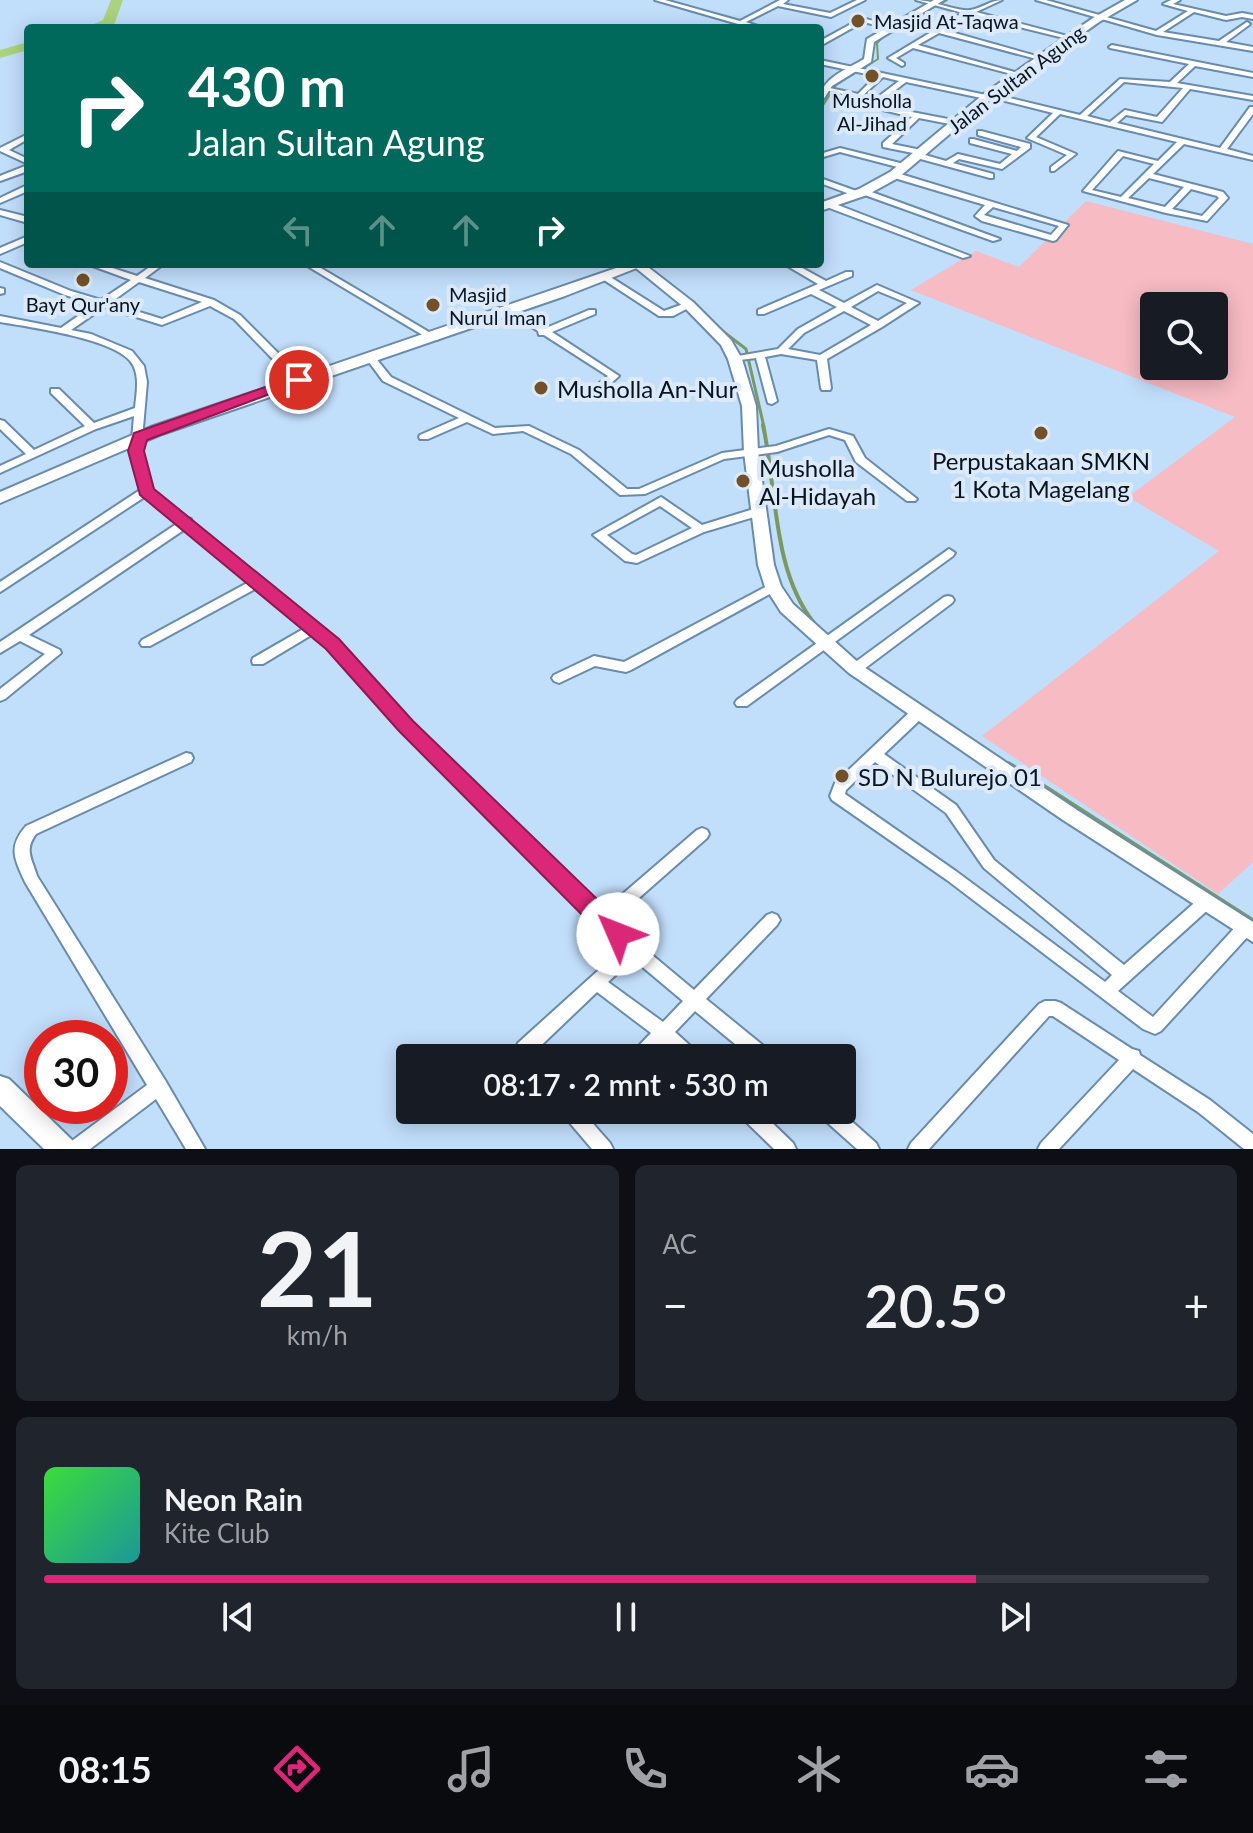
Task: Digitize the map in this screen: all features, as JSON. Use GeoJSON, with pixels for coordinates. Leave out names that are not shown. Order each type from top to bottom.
{"type":"FeatureCollection","features":[{"type":"Feature","properties":{"kind":"main road","name":"Jalan Sultan Agung"},"geometry":{"type":"LineString","coordinates":[[824,205],[860,193],[894,175],[987,96],[1132,0]]}},
{"type":"Feature","properties":{"kind":"main road"},"geometry":{"type":"LineString","coordinates":[[0,498],[65,466],[140,437],[299,380],[513,311],[623,268]]}},
{"type":"Feature","properties":{"kind":"main road"},"geometry":{"type":"LineString","coordinates":[[0,1088],[63,1149]]}},
{"type":"Feature","properties":{"kind":"street"},"geometry":{"type":"LineString","coordinates":[[747,24],[783,2],[831,15],[862,0]]}},
{"type":"Feature","properties":{"kind":"street"},"geometry":{"type":"LineString","coordinates":[[919,0],[1072,38]]}},
{"type":"Feature","properties":{"kind":"street"},"geometry":{"type":"LineString","coordinates":[[902,64],[891,58],[966,14],[999,0]]}},
{"type":"Feature","properties":{"kind":"street"},"geometry":{"type":"LineString","coordinates":[[1039,0],[1157,33],[1253,49]]}},
{"type":"Feature","properties":{"kind":"street"},"geometry":{"type":"LineString","coordinates":[[1177,0],[1166,4],[1226,18],[1242,15],[1253,17]]}},
{"type":"Feature","properties":{"kind":"street"},"geometry":{"type":"LineString","coordinates":[[664,1],[742,24]]}},
{"type":"Feature","properties":{"kind":"street"},"geometry":{"type":"LineString","coordinates":[[824,92],[868,60],[870,41],[889,26],[936,3]]}},
{"type":"Feature","properties":{"kind":"street"},"geometry":{"type":"LineString","coordinates":[[1157,33],[1192,11]]}},
{"type":"Feature","properties":{"kind":"street"},"geometry":{"type":"LineString","coordinates":[[845,16],[889,26]]}},
{"type":"Feature","properties":{"kind":"street"},"geometry":{"type":"LineString","coordinates":[[824,42],[862,20]]}},
{"type":"Feature","properties":{"kind":"street"},"geometry":{"type":"LineString","coordinates":[[904,21],[1044,59]]}},
{"type":"Feature","properties":{"kind":"street"},"geometry":{"type":"LineString","coordinates":[[1221,43],[1247,24]]}},
{"type":"Feature","properties":{"kind":"street"},"geometry":{"type":"LineString","coordinates":[[914,46],[1019,74]]}},
{"type":"Feature","properties":{"kind":"street"},"geometry":{"type":"LineString","coordinates":[[1112,47],[1253,75]]}},
{"type":"Feature","properties":{"kind":"street"},"geometry":{"type":"LineString","coordinates":[[824,63],[987,96],[1253,158]]}},
{"type":"Feature","properties":{"kind":"street"},"geometry":{"type":"LineString","coordinates":[[1172,84],[1193,64]]}},
{"type":"Feature","properties":{"kind":"street"},"geometry":{"type":"LineString","coordinates":[[824,93],[860,96],[881,75]]}},
{"type":"Feature","properties":{"kind":"street"},"geometry":{"type":"LineString","coordinates":[[904,80],[870,106],[955,123]]}},
{"type":"Feature","properties":{"kind":"street"},"geometry":{"type":"LineString","coordinates":[[1081,118],[1122,80],[1172,84],[1253,98]]}},
{"type":"Feature","properties":{"kind":"street"},"geometry":{"type":"LineString","coordinates":[[1110,125],[1125,112],[1159,120],[1188,87]]}},
{"type":"Feature","properties":{"kind":"street"},"geometry":{"type":"LineString","coordinates":[[1222,151],[1253,109]]}},
{"type":"Feature","properties":{"kind":"street"},"geometry":{"type":"LineString","coordinates":[[1054,169],[1072,154],[1031,138],[1058,112]]}},
{"type":"Feature","properties":{"kind":"street"},"geometry":{"type":"LineString","coordinates":[[918,115],[886,145],[990,176]]}},
{"type":"Feature","properties":{"kind":"street"},"geometry":{"type":"LineString","coordinates":[[947,164],[958,156],[1002,167],[1026,145],[981,133]]}},
{"type":"Feature","properties":{"kind":"street"},"geometry":{"type":"LineString","coordinates":[[24,138],[3,150],[24,160]]}},
{"type":"Feature","properties":{"kind":"street"},"geometry":{"type":"LineString","coordinates":[[973,141],[1019,154]]}},
{"type":"Feature","properties":{"kind":"street"},"geometry":{"type":"LineString","coordinates":[[1122,200],[1181,142]]}},
{"type":"Feature","properties":{"kind":"street"},"geometry":{"type":"LineString","coordinates":[[824,154],[840,150],[905,167]]}},
{"type":"Feature","properties":{"kind":"street"},"geometry":{"type":"LineString","coordinates":[[1147,175],[1224,198],[1205,219],[1086,189],[1121,153],[1158,163]]}},
{"type":"Feature","properties":{"kind":"street"},"geometry":{"type":"LineString","coordinates":[[0,179],[24,170]]}},
{"type":"Feature","properties":{"kind":"street"},"geometry":{"type":"LineString","coordinates":[[894,175],[1064,225],[1053,238],[979,216],[991,204]]}},
{"type":"Feature","properties":{"kind":"street"},"geometry":{"type":"LineString","coordinates":[[824,181],[996,239]]}},
{"type":"Feature","properties":{"kind":"street"},"geometry":{"type":"LineString","coordinates":[[1166,211],[1189,186]]}},
{"type":"Feature","properties":{"kind":"street"},"geometry":{"type":"LineString","coordinates":[[0,201],[24,190]]}},
{"type":"Feature","properties":{"kind":"street"},"geometry":{"type":"LineString","coordinates":[[824,205],[966,256]]}},
{"type":"Feature","properties":{"kind":"street"},"geometry":{"type":"LineString","coordinates":[[0,212],[24,219]]}},
{"type":"Feature","properties":{"kind":"street"},"geometry":{"type":"LineString","coordinates":[[0,251],[24,241]]}},
{"type":"Feature","properties":{"kind":"street"},"geometry":{"type":"LineString","coordinates":[[0,265],[103,304],[165,322],[211,302]]}},
{"type":"Feature","properties":{"kind":"street"},"geometry":{"type":"LineString","coordinates":[[105,268],[211,302],[237,317],[299,380]]}},
{"type":"Feature","properties":{"kind":"street"},"geometry":{"type":"LineString","coordinates":[[64,330],[154,268]]}},
{"type":"Feature","properties":{"kind":"street"},"geometry":{"type":"LineString","coordinates":[[315,268],[434,338]]}},
{"type":"Feature","properties":{"kind":"street"},"geometry":{"type":"LineString","coordinates":[[627,268],[662,314],[670,314],[689,305]]}},
{"type":"Feature","properties":{"kind":"street"},"geometry":{"type":"LineString","coordinates":[[628,268],[689,305],[726,343],[746,357],[772,401]]}},
{"type":"Feature","properties":{"kind":"street"},"geometry":{"type":"LineString","coordinates":[[795,268],[823,283]]}},
{"type":"Feature","properties":{"kind":"street"},"geometry":{"type":"LineString","coordinates":[[761,312],[849,274]]}},
{"type":"Feature","properties":{"kind":"street"},"geometry":{"type":"LineString","coordinates":[[746,357],[781,351],[822,358],[913,302],[879,287],[801,331],[781,351]]}},
{"type":"Feature","properties":{"kind":"street"},"geometry":{"type":"LineString","coordinates":[[811,290],[879,325]]}},
{"type":"Feature","properties":{"kind":"street"},"geometry":{"type":"LineString","coordinates":[[513,311],[542,333],[614,376],[596,391]]}},
{"type":"Feature","properties":{"kind":"street"},"geometry":{"type":"LineString","coordinates":[[542,333],[592,312]]}},
{"type":"Feature","properties":{"kind":"street"},"geometry":{"type":"LineString","coordinates":[[0,319],[64,330],[111,343],[129,353],[139,366],[142,382],[140,437],[136,451],[146,491],[333,644],[406,726],[633,949],[748,1044]]}},
{"type":"Feature","properties":{"kind":"street"},"geometry":{"type":"LineString","coordinates":[[746,357],[749,406],[759,452],[760,511],[766,565],[773,587],[787,608],[863,664],[919,712],[1249,931],[1155,1026],[837,796],[840,787],[919,712]]}},
{"type":"Feature","properties":{"kind":"street"},"geometry":{"type":"LineString","coordinates":[[371,358],[387,379],[496,432],[530,430],[575,452],[624,493],[641,492],[712,459],[759,452],[818,435],[845,435],[853,441],[860,460],[911,499]]}},
{"type":"Feature","properties":{"kind":"street"},"geometry":{"type":"LineString","coordinates":[[822,358],[826,388]]}},
{"type":"Feature","properties":{"kind":"street"},"geometry":{"type":"LineString","coordinates":[[55,391],[92,427]]}},
{"type":"Feature","properties":{"kind":"street"},"geometry":{"type":"LineString","coordinates":[[0,470],[92,427],[140,410]]}},
{"type":"Feature","properties":{"kind":"street"},"geometry":{"type":"LineString","coordinates":[[424,437],[468,418]]}},
{"type":"Feature","properties":{"kind":"street"},"geometry":{"type":"LineString","coordinates":[[0,423],[33,455]]}},
{"type":"Feature","properties":{"kind":"street"},"geometry":{"type":"LineString","coordinates":[[0,588],[146,491]]}},
{"type":"Feature","properties":{"kind":"street"},"geometry":{"type":"LineString","coordinates":[[700,529],[668,503],[661,501],[599,535],[629,558],[637,559],[700,529],[760,511]]}},
{"type":"Feature","properties":{"kind":"street"},"geometry":{"type":"LineString","coordinates":[[0,648],[187,522]]}},
{"type":"Feature","properties":{"kind":"street"},"geometry":{"type":"LineString","coordinates":[[742,703],[949,553]]}},
{"type":"Feature","properties":{"kind":"street"},"geometry":{"type":"LineString","coordinates":[[146,643],[259,582]]}},
{"type":"Feature","properties":{"kind":"street"},"geometry":{"type":"LineString","coordinates":[[559,678],[594,661],[626,667],[773,587]]}},
{"type":"Feature","properties":{"kind":"street"},"geometry":{"type":"LineString","coordinates":[[863,664],[948,600]]}},
{"type":"Feature","properties":{"kind":"street"},"geometry":{"type":"LineString","coordinates":[[258,661],[314,628]]}},
{"type":"Feature","properties":{"kind":"street"},"geometry":{"type":"LineString","coordinates":[[0,696],[55,653],[19,635]]}},
{"type":"Feature","properties":{"kind":"street"},"geometry":{"type":"LineString","coordinates":[[874,754],[951,809],[989,864],[1125,976]]}},
{"type":"Feature","properties":{"kind":"street"},"geometry":{"type":"LineString","coordinates":[[186,758],[31,830],[22,841],[23,860],[30,878],[196,1149]]}},
{"type":"Feature","properties":{"kind":"street"},"geometry":{"type":"LineString","coordinates":[[603,920],[702,834]]}},
{"type":"Feature","properties":{"kind":"street"},"geometry":{"type":"LineString","coordinates":[[1106,991],[1206,902]]}},
{"type":"Feature","properties":{"kind":"street"},"geometry":{"type":"LineString","coordinates":[[653,1044],[772,920]]}},
{"type":"Feature","properties":{"kind":"street"},"geometry":{"type":"LineString","coordinates":[[529,1044],[633,949]]}},
{"type":"Feature","properties":{"kind":"street"},"geometry":{"type":"LineString","coordinates":[[596,982],[676,1044]]}},
{"type":"Feature","properties":{"kind":"street"},"geometry":{"type":"LineString","coordinates":[[917,1149],[1045,1009],[1059,1009],[1133,1057],[1253,1145]]}},
{"type":"Feature","properties":{"kind":"street"},"geometry":{"type":"LineString","coordinates":[[1047,1149],[1133,1057]]}},
{"type":"Feature","properties":{"kind":"street"},"geometry":{"type":"LineString","coordinates":[[75,1149],[159,1086]]}},
{"type":"Feature","properties":{"kind":"street"},"geometry":{"type":"LineString","coordinates":[[586,1124],[604,1149]]}},
{"type":"Feature","properties":{"kind":"street"},"geometry":{"type":"LineString","coordinates":[[761,1124],[787,1149]]}},
{"type":"Feature","properties":{"kind":"street"},"geometry":{"type":"LineString","coordinates":[[842,1124],[870,1149]]}},
{"type":"Feature","properties":{"kind":"shaded area"},"geometry":{"type":"Polygon","coordinates":[[[1086,201],[1253,244],[1253,862],[1218,894],[982,736],[1219,551],[1128,497],[1235,417],[1141,380],[1228,380],[1228,292],[1140,292],[1140,380],[911,290],[976,251],[1019,267],[1086,201]]]}},
{"type":"Feature","properties":{"kind":"waterway"},"geometry":{"type":"LineString","coordinates":[[103,24],[109,22],[117,0]]}},
{"type":"Feature","properties":{"kind":"waterway"},"geometry":{"type":"LineString","coordinates":[[924,12],[947,0]]}},
{"type":"Feature","properties":{"kind":"waterway"},"geometry":{"type":"LineString","coordinates":[[824,104],[836,85],[878,59],[877,43],[885,35]]}},
{"type":"Feature","properties":{"kind":"waterway"},"geometry":{"type":"LineString","coordinates":[[0,54],[24,47]]}},
{"type":"Feature","properties":{"kind":"waterway"},"geometry":{"type":"LineString","coordinates":[[716,326],[746,349],[764,427]]}},
{"type":"Feature","properties":{"kind":"waterway"},"geometry":{"type":"LineString","coordinates":[[763,425],[783,554],[800,602],[814,623]]}},
{"type":"Feature","properties":{"kind":"waterway"},"geometry":{"type":"LineString","coordinates":[[1009,764],[1253,921]]}},
{"type":"Feature","properties":{"kind":"place","name":"Masjid At-Taqwa"},"geometry":{"type":"Point","coordinates":[858,21]}},
{"type":"Feature","properties":{"kind":"place","name":"Musholla Al-Jihad"},"geometry":{"type":"Point","coordinates":[872,76]}},
{"type":"Feature","properties":{"kind":"place","name":"Bayt Qur'any"},"geometry":{"type":"Point","coordinates":[83,280]}},
{"type":"Feature","properties":{"kind":"place","name":"Masjid Nurul Iman"},"geometry":{"type":"Point","coordinates":[433,305]}},
{"type":"Feature","properties":{"kind":"place","name":"Musholla An-Nur"},"geometry":{"type":"Point","coordinates":[541,388]}},
{"type":"Feature","properties":{"kind":"place","name":"Perpustakaan SMKN 1 Kota Magelang"},"geometry":{"type":"Point","coordinates":[1041,433]}},
{"type":"Feature","properties":{"kind":"place","name":"Musholla Al-Hidayah"},"geometry":{"type":"Point","coordinates":[743,481]}},
{"type":"Feature","properties":{"kind":"place","name":"SD N Bulurejo 01"},"geometry":{"type":"Point","coordinates":[842,776]}},
{"type":"Feature","properties":{"kind":"route"},"geometry":{"type":"LineString","coordinates":[[299,380],[140,437],[136,451],[146,491],[333,644],[406,726],[618,934]]}}]}
